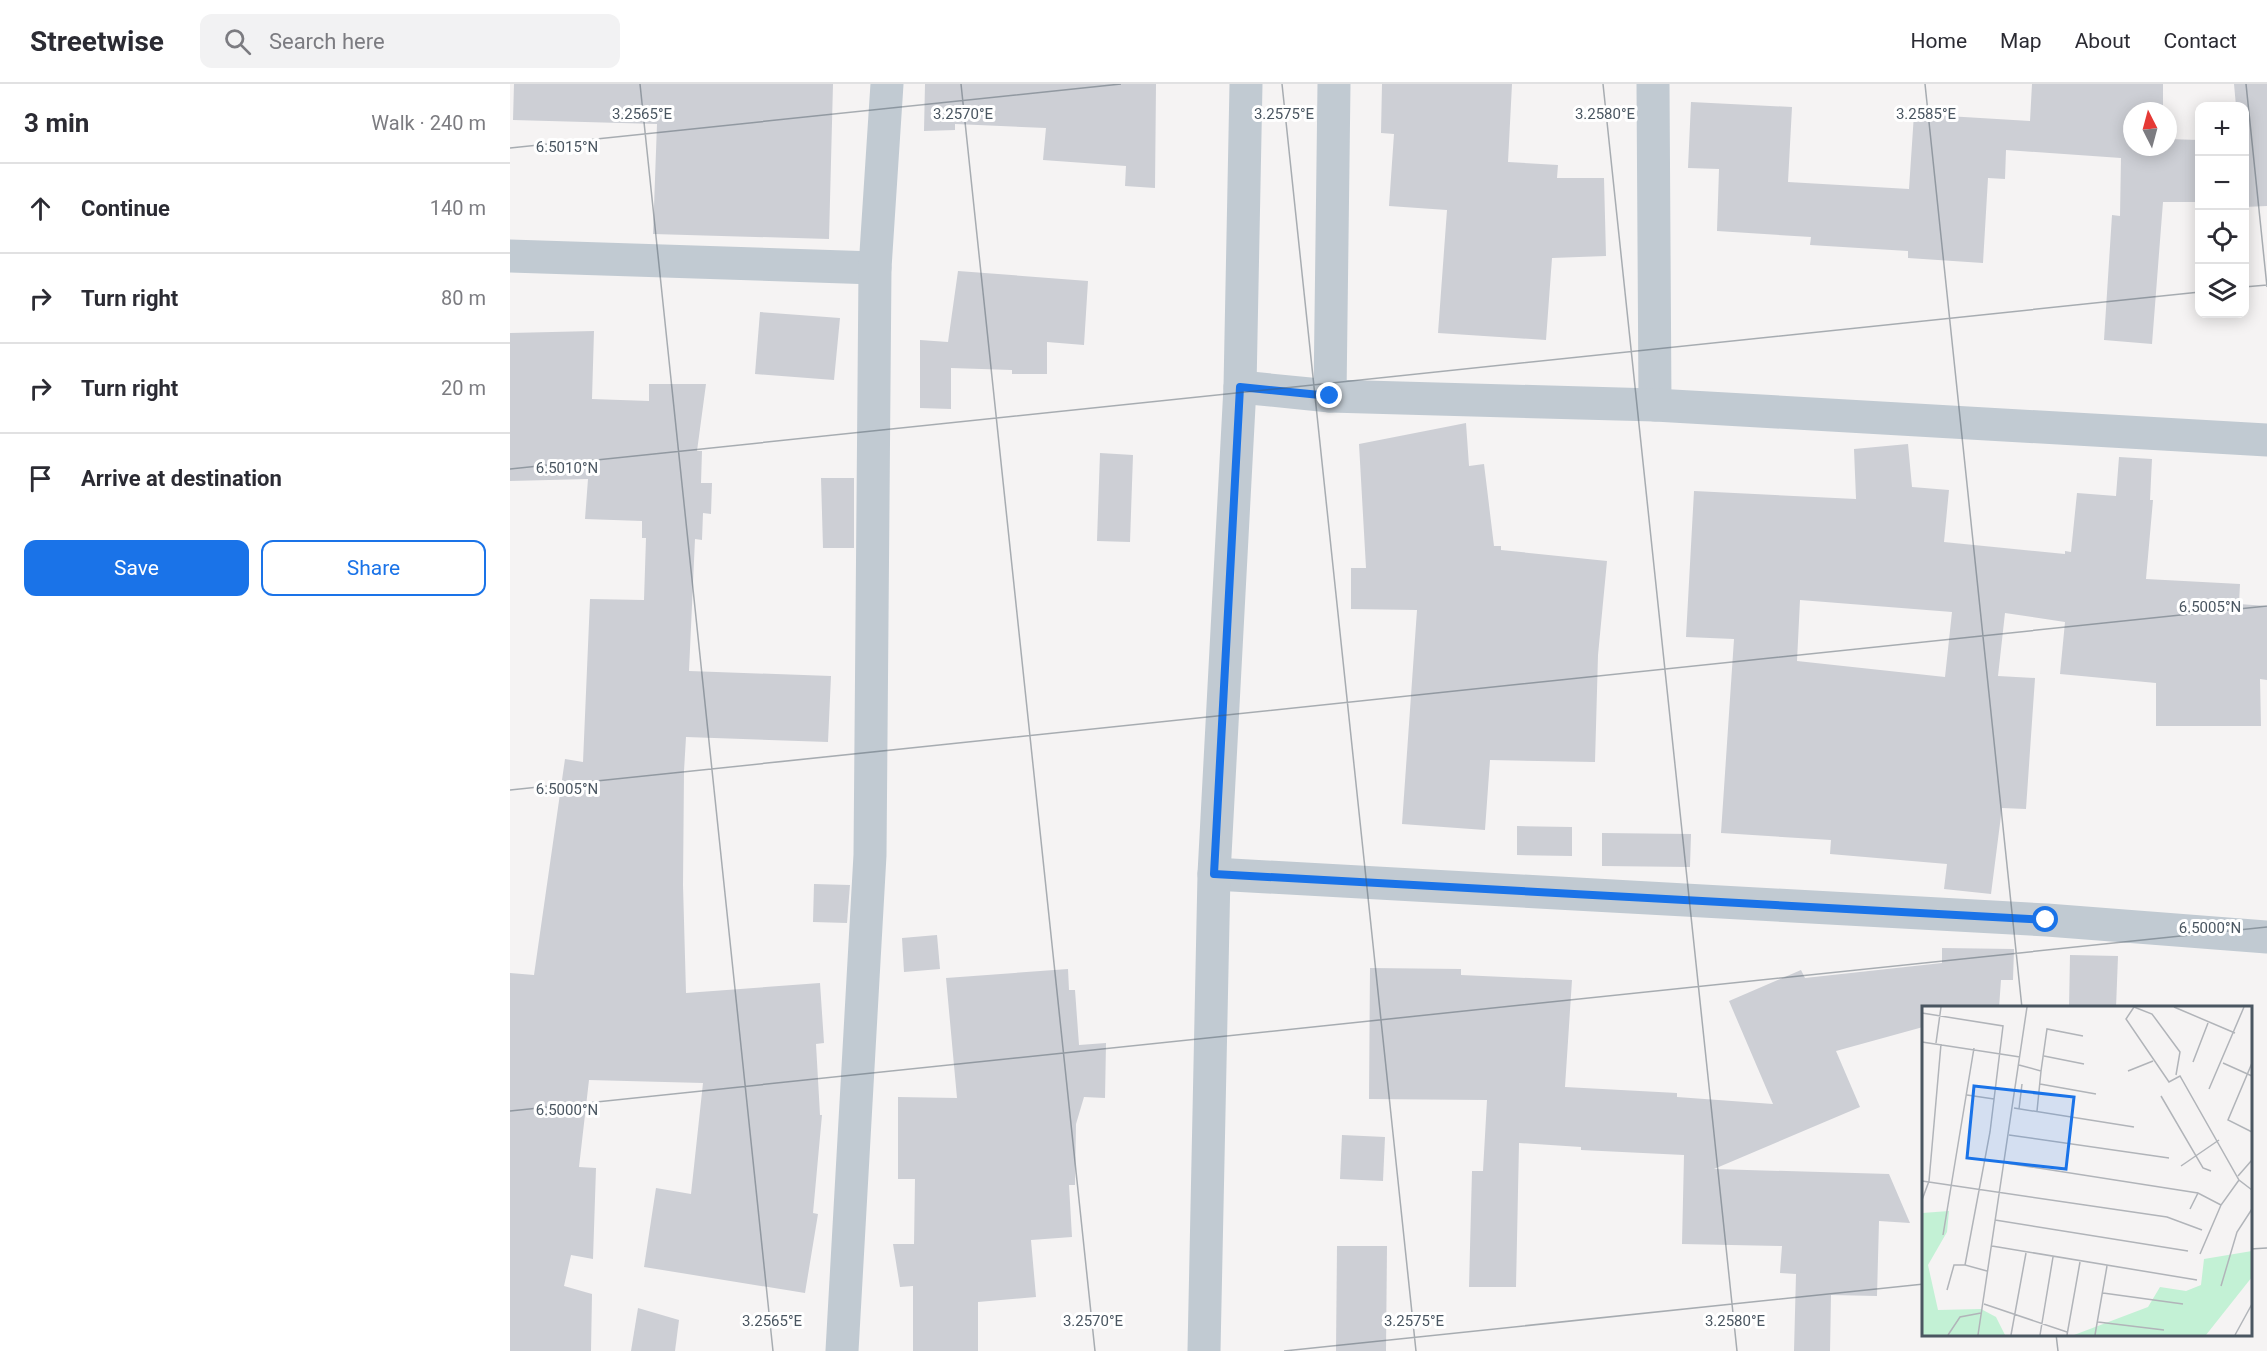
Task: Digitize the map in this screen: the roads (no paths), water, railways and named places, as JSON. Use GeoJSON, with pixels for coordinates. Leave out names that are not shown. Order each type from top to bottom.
{"type":"FeatureCollection","features":[{"type":"Feature","properties":{"kind":"street"},"geometry":{"type":"LineString","coordinates":[[842,1351],[870,855],[875,268],[887,84]]}},
{"type":"Feature","properties":{"kind":"street"},"geometry":{"type":"LineString","coordinates":[[1204,1351],[1214,874],[1240,387],[1246,84]]}},
{"type":"Feature","properties":{"kind":"street"},"geometry":{"type":"LineString","coordinates":[[1330,396],[1334,84]]}},
{"type":"Feature","properties":{"kind":"street"},"geometry":{"type":"LineString","coordinates":[[1653,84],[1655,405]]}},
{"type":"Feature","properties":{"kind":"street"},"geometry":{"type":"LineString","coordinates":[[510,256],[875,268]]}},
{"type":"Feature","properties":{"kind":"street"},"geometry":{"type":"LineString","coordinates":[[1240,387],[1330,396],[1655,405],[2267,440]]}},
{"type":"Feature","properties":{"kind":"street"},"geometry":{"type":"LineString","coordinates":[[1214,874],[2046,920],[2267,937]]}}]}
